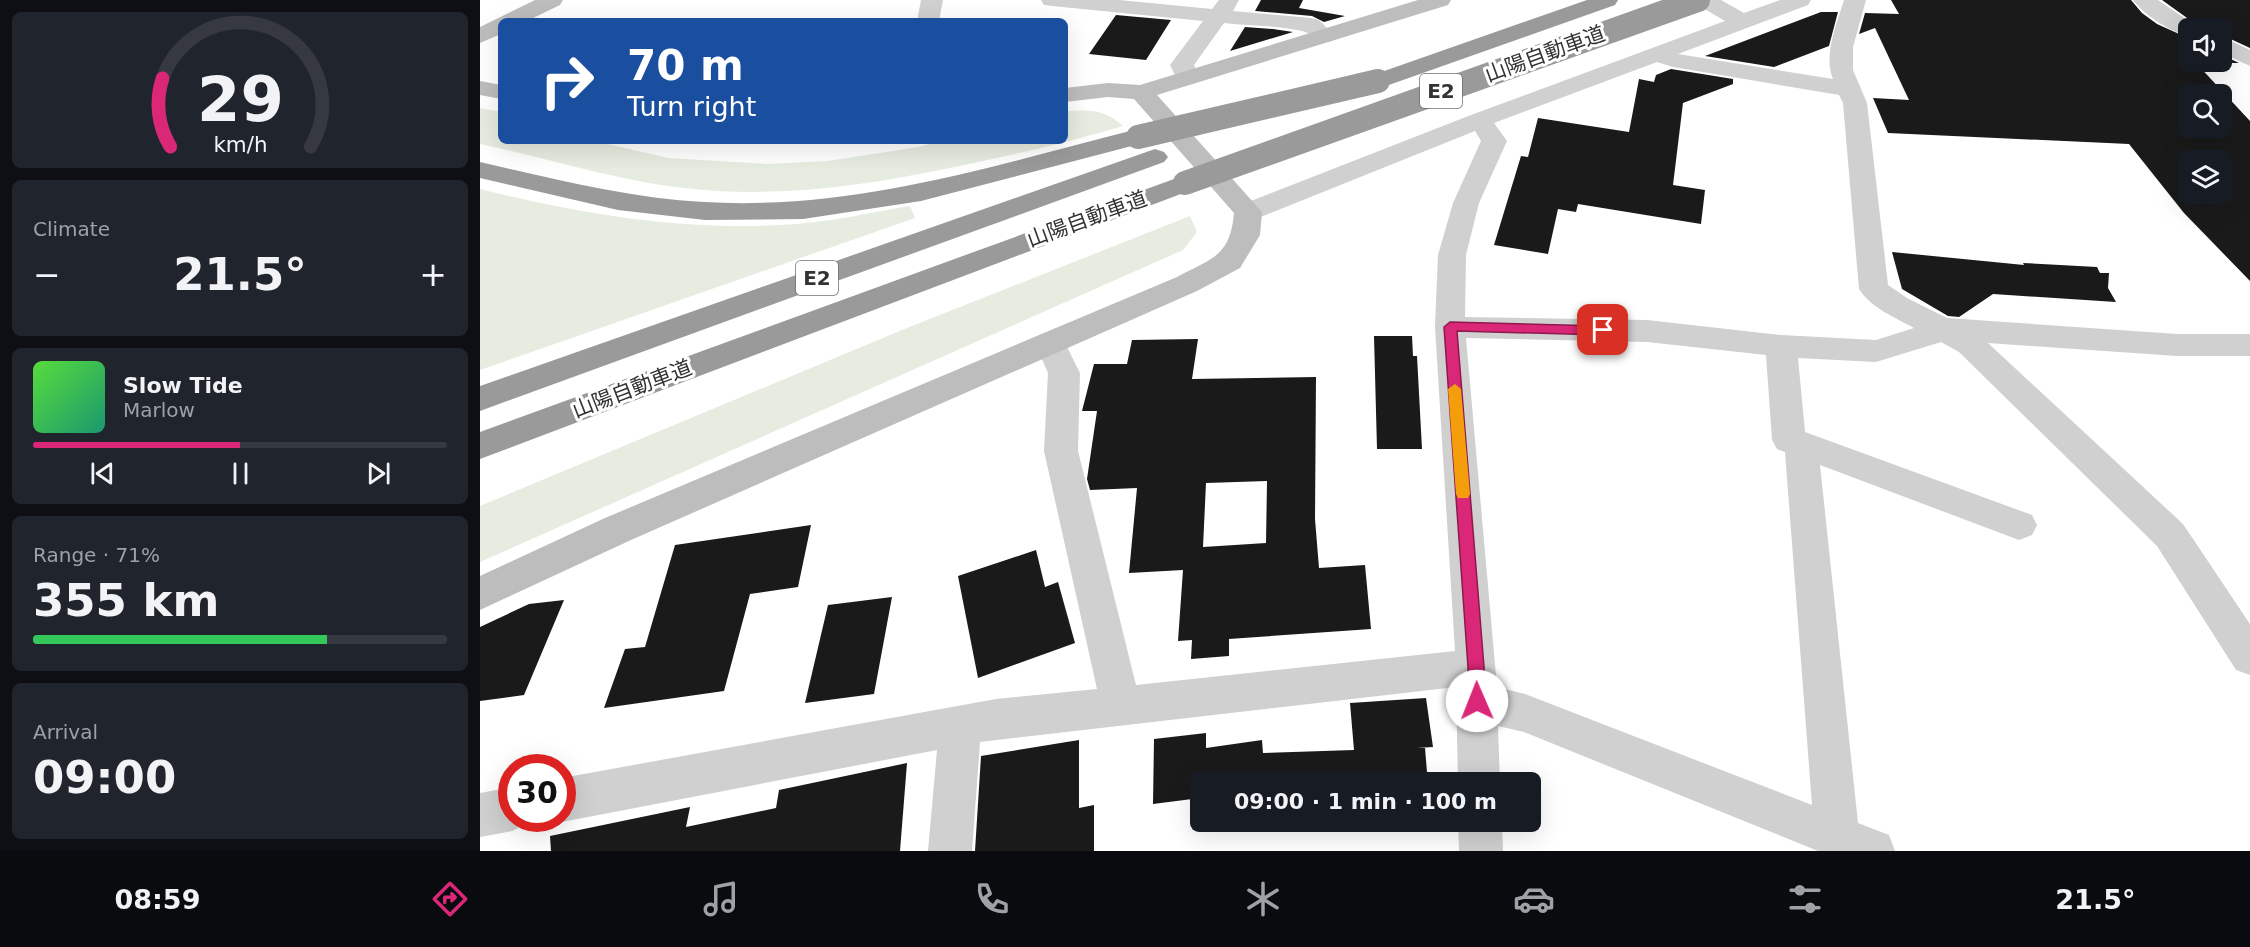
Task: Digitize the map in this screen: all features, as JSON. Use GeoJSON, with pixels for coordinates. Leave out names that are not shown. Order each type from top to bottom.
{"type":"FeatureCollection","features":[{"type":"Feature","properties":{"kind":"highway","name":"山陽自動車道"},"geometry":{"type":"LineString","coordinates":[[480,399],[1147,147],[1378,81],[1607,0]]}},
{"type":"Feature","properties":{"kind":"highway","name":"山陽自動車道"},"geometry":{"type":"LineString","coordinates":[[480,446],[1185,183],[1698,0]]}},
{"type":"Feature","properties":{"kind":"highway"},"geometry":{"type":"LineString","coordinates":[[480,170],[618,202],[705,211],[803,210],[921,193],[1147,147]]}},
{"type":"Feature","properties":{"kind":"highway"},"geometry":{"type":"LineString","coordinates":[[480,467],[1009,248]]}},
{"type":"Feature","properties":{"kind":"street"},"geometry":{"type":"LineString","coordinates":[[516,18],[552,0]]}},
{"type":"Feature","properties":{"kind":"street"},"geometry":{"type":"LineString","coordinates":[[929,18],[932,0]]}},
{"type":"Feature","properties":{"kind":"street"},"geometry":{"type":"LineString","coordinates":[[1052,0],[1225,8],[1311,26],[1324,36]]}},
{"type":"Feature","properties":{"kind":"street"},"geometry":{"type":"LineString","coordinates":[[1068,95],[1108,90],[1141,92],[1440,0]]}},
{"type":"Feature","properties":{"kind":"street"},"geometry":{"type":"LineString","coordinates":[[1706,0],[1743,22]]}},
{"type":"Feature","properties":{"kind":"street"},"geometry":{"type":"LineString","coordinates":[[1248,212],[1480,120],[1800,0]]}},
{"type":"Feature","properties":{"kind":"street"},"geometry":{"type":"LineString","coordinates":[[1855,0],[1842,46],[1842,70],[1855,103],[1874,289],[1889,302],[1970,344],[2170,535],[2250,657]]}},
{"type":"Feature","properties":{"kind":"street"},"geometry":{"type":"LineString","coordinates":[[2144,0],[2178,23]]}},
{"type":"Feature","properties":{"kind":"street"},"geometry":{"type":"LineString","coordinates":[[1186,78],[1182,65],[1225,8]]}},
{"type":"Feature","properties":{"kind":"street"},"geometry":{"type":"LineString","coordinates":[[480,36],[498,27]]}},
{"type":"Feature","properties":{"kind":"street"},"geometry":{"type":"LineString","coordinates":[[2232,49],[2250,59]]}},
{"type":"Feature","properties":{"kind":"street"},"geometry":{"type":"LineString","coordinates":[[1658,54],[1673,60],[1849,89]]}},
{"type":"Feature","properties":{"kind":"street"},"geometry":{"type":"LineString","coordinates":[[480,88],[498,91]]}},
{"type":"Feature","properties":{"kind":"street"},"geometry":{"type":"LineString","coordinates":[[480,594],[618,529],[1187,284],[1230,261],[1246,235],[1248,212],[1141,92]]}},
{"type":"Feature","properties":{"kind":"street"},"geometry":{"type":"LineString","coordinates":[[1479,772],[1477,684],[1450,327],[1452,255],[1466,204],[1494,141],[1480,120]]}},
{"type":"Feature","properties":{"kind":"street"},"geometry":{"type":"LineString","coordinates":[[1450,327],[1647,331],[1781,346],[1876,351],[1946,330],[2177,345],[2250,345]]}},
{"type":"Feature","properties":{"kind":"street"},"geometry":{"type":"LineString","coordinates":[[1050,343],[1064,373],[1061,451],[1122,705]]}},
{"type":"Feature","properties":{"kind":"street"},"geometry":{"type":"LineString","coordinates":[[1781,346],[1789,440],[2019,525]]}},
{"type":"Feature","properties":{"kind":"street"},"geometry":{"type":"LineString","coordinates":[[576,797],[996,719],[1122,705],[1477,684],[1526,713],[1855,844],[1801,444]]}},
{"type":"Feature","properties":{"kind":"street"},"geometry":{"type":"LineString","coordinates":[[950,851],[960,726]]}},
{"type":"Feature","properties":{"kind":"street"},"geometry":{"type":"LineString","coordinates":[[480,815],[498,812]]}},
{"type":"Feature","properties":{"kind":"street"},"geometry":{"type":"LineString","coordinates":[[1480,832],[1481,851]]}},
{"type":"Feature","properties":{"kind":"shaded area"},"geometry":{"type":"Polygon","coordinates":[[[480,108],[498,111],[498,144],[608,144],[668,158],[767,164],[828,161],[930,144],[1056,144],[890,179],[825,188],[759,192],[666,186],[586,170],[480,144],[480,108]]]}},
{"type":"Feature","properties":{"kind":"shaded area"},"geometry":{"type":"Polygon","coordinates":[[[1068,111],[1096,111],[1109,116],[1123,126],[1068,141],[1068,111]]]}},
{"type":"Feature","properties":{"kind":"shaded area"},"geometry":{"type":"Polygon","coordinates":[[[480,189],[598,214],[716,226],[797,224],[840,219],[910,206],[915,218],[480,370],[480,189]]]}},
{"type":"Feature","properties":{"kind":"shaded area"},"geometry":{"type":"Polygon","coordinates":[[[1190,216],[1197,232],[1183,250],[480,562],[480,506],[902,330],[1190,216]]]}},
{"type":"Feature","properties":{"kind":"building"},"geometry":{"type":"Polygon","coordinates":[[[1261,0],[1303,0],[1299,8],[1345,16],[1324,22],[1312,16],[1255,11],[1261,0]]]}},
{"type":"Feature","properties":{"kind":"building"},"geometry":{"type":"Polygon","coordinates":[[[1891,0],[2131,0],[2142,13],[2157,24],[2178,33],[2178,72],[2204,72],[2216,84],[2178,84],[2178,138],[2232,138],[2232,102],[2250,121],[2250,281],[2184,213],[2129,144],[1888,133],[1873,98],[1909,100],[1875,28],[1859,34],[1865,13],[1899,14],[1891,0]]]}},
{"type":"Feature","properties":{"kind":"building"},"geometry":{"type":"Polygon","coordinates":[[[2162,0],[2250,0],[2250,48],[2232,40],[2232,18],[2187,18],[2162,0]]]}},
{"type":"Feature","properties":{"kind":"building"},"geometry":{"type":"Polygon","coordinates":[[[1821,12],[1838,12],[1829,46],[1774,67],[1705,56],[1821,12]]]}},
{"type":"Feature","properties":{"kind":"building"},"geometry":{"type":"Polygon","coordinates":[[[1116,15],[1171,20],[1146,60],[1089,54],[1116,15]]]}},
{"type":"Feature","properties":{"kind":"building"},"geometry":{"type":"Polygon","coordinates":[[[1245,27],[1273,29],[1293,32],[1230,51],[1245,27]]]}},
{"type":"Feature","properties":{"kind":"building"},"geometry":{"type":"Polygon","coordinates":[[[1671,69],[1733,79],[1733,84],[1683,103],[1673,185],[1705,190],[1701,224],[1578,204],[1576,212],[1558,209],[1548,254],[1494,245],[1521,156],[1528,157],[1538,118],[1629,132],[1639,79],[1654,82],[1656,75],[1671,69]]]}},
{"type":"Feature","properties":{"kind":"building"},"geometry":{"type":"Polygon","coordinates":[[[1892,252],[2024,265],[2023,263],[2097,267],[2100,273],[2109,273],[2108,288],[2116,302],[1993,294],[1959,317],[1948,316],[1902,289],[1892,252]]]}},
{"type":"Feature","properties":{"kind":"building"},"geometry":{"type":"Polygon","coordinates":[[[1374,336],[1412,336],[1413,356],[1417,356],[1422,449],[1377,449],[1374,336]]]}},
{"type":"Feature","properties":{"kind":"building"},"geometry":{"type":"Polygon","coordinates":[[[1198,339],[1192,379],[1316,377],[1315,519],[1319,568],[1365,565],[1371,629],[1229,639],[1229,656],[1191,659],[1192,640],[1178,641],[1183,570],[1129,573],[1137,488],[1090,490],[1087,479],[1097,411],[1082,411],[1094,364],[1127,364],[1132,340],[1198,339]],[[1267,481],[1206,483],[1203,547],[1266,543],[1267,481]]]}},
{"type":"Feature","properties":{"kind":"building"},"geometry":{"type":"Polygon","coordinates":[[[811,525],[798,587],[750,594],[724,691],[604,708],[625,649],[645,647],[675,545],[811,525]]]}},
{"type":"Feature","properties":{"kind":"building"},"geometry":{"type":"Polygon","coordinates":[[[1036,550],[1045,587],[1058,582],[1075,643],[978,678],[958,576],[1036,550]]]}},
{"type":"Feature","properties":{"kind":"building"},"geometry":{"type":"Polygon","coordinates":[[[892,597],[874,694],[805,703],[828,605],[892,597]]]}},
{"type":"Feature","properties":{"kind":"building"},"geometry":{"type":"Polygon","coordinates":[[[564,600],[524,695],[480,701],[480,627],[529,604],[564,600]]]}},
{"type":"Feature","properties":{"kind":"building"},"geometry":{"type":"Polygon","coordinates":[[[1426,698],[1433,747],[1417,748],[1425,748],[1427,772],[1190,772],[1190,799],[1153,804],[1154,739],[1206,733],[1206,748],[1262,740],[1263,753],[1354,750],[1350,703],[1426,698]]]}},
{"type":"Feature","properties":{"kind":"building"},"geometry":{"type":"Polygon","coordinates":[[[1079,740],[1079,808],[1094,805],[1094,851],[975,851],[981,756],[1079,740]]]}},
{"type":"Feature","properties":{"kind":"building"},"geometry":{"type":"Polygon","coordinates":[[[907,763],[900,851],[551,851],[550,836],[690,807],[686,827],[776,808],[779,790],[907,763]]]}},
{"type":"Feature","properties":{"kind":"slow traffic"},"geometry":{"type":"LineString","coordinates":[[1455,389],[1463,494]]}},
{"type":"Feature","properties":{"kind":"route"},"geometry":{"type":"LineString","coordinates":[[1477,701],[1450,327],[1603,330]]}}]}
